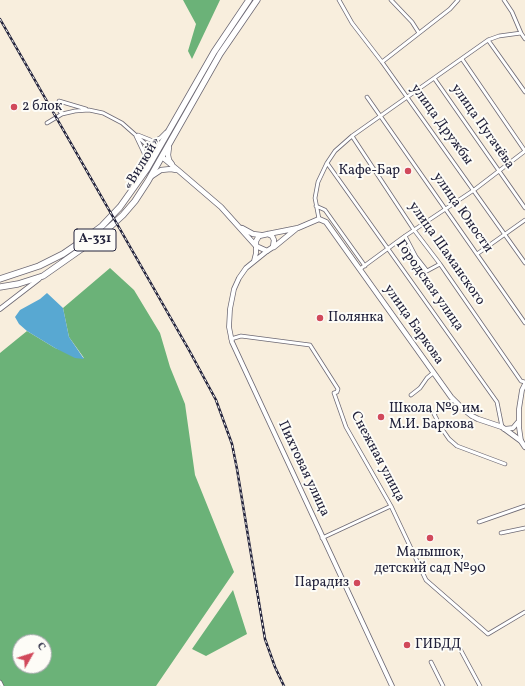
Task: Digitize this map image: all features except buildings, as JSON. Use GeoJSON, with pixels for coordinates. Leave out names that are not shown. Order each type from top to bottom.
{"type":"FeatureCollection","features":[{"type":"Feature","properties":{"kind":"highway","name":"«Вилюй»"},"geometry":{"type":"LineString","coordinates":[[0,279],[39,266],[63,254],[102,226],[120,207],[141,178],[214,52],[249,0]]}},
{"type":"Feature","properties":{"kind":"highway","name":"«Вилюй»"},"geometry":{"type":"LineString","coordinates":[[0,287],[18,284],[43,276],[83,250],[115,224],[135,201],[172,140],[220,54],[257,0]]}},
{"type":"Feature","properties":{"kind":"highway"},"geometry":{"type":"LineString","coordinates":[[156,153],[162,157]]}},
{"type":"Feature","properties":{"kind":"main road"},"geometry":{"type":"LineString","coordinates":[[172,140],[168,155],[171,163],[179,171]]}},
{"type":"Feature","properties":{"kind":"main road"},"geometry":{"type":"LineString","coordinates":[[162,157],[221,207],[256,246],[261,249],[267,251],[298,228]]}},
{"type":"Feature","properties":{"kind":"main road"},"geometry":{"type":"LineString","coordinates":[[148,180],[161,170],[171,169],[179,171]]}},
{"type":"Feature","properties":{"kind":"main road"},"geometry":{"type":"LineString","coordinates":[[238,226],[253,234],[277,234],[298,228],[319,219]]}},
{"type":"Feature","properties":{"kind":"main road","name":"улица Баркова"},"geometry":{"type":"LineString","coordinates":[[319,219],[326,222],[329,226],[433,373],[454,400],[467,412],[478,419],[503,428],[521,441]]}},
{"type":"Feature","properties":{"kind":"main road"},"geometry":{"type":"LineString","coordinates":[[268,234],[272,236],[274,240],[273,247]]}},
{"type":"Feature","properties":{"kind":"main road"},"geometry":{"type":"LineString","coordinates":[[256,246],[257,239],[262,235]]}},
{"type":"Feature","properties":{"kind":"main road"},"geometry":{"type":"LineString","coordinates":[[521,441],[525,447]]}},
{"type":"Feature","properties":{"kind":"street","name":"улица Дружбы"},"geometry":{"type":"LineString","coordinates":[[339,0],[352,23],[382,62],[525,263]]}},
{"type":"Feature","properties":{"kind":"street"},"geometry":{"type":"LineString","coordinates":[[391,0],[412,22],[419,33]]}},
{"type":"Feature","properties":{"kind":"street"},"geometry":{"type":"LineString","coordinates":[[382,62],[450,9],[458,0]]}},
{"type":"Feature","properties":{"kind":"street"},"geometry":{"type":"LineString","coordinates":[[504,0],[512,12],[525,39]]}},
{"type":"Feature","properties":{"kind":"street"},"geometry":{"type":"LineString","coordinates":[[319,219],[315,198],[318,182],[327,163],[335,151],[352,136],[488,40],[499,36],[521,33]]}},
{"type":"Feature","properties":{"kind":"street"},"geometry":{"type":"LineString","coordinates":[[488,40],[525,92]]}},
{"type":"Feature","properties":{"kind":"street"},"geometry":{"type":"LineString","coordinates":[[360,270],[388,247],[474,190],[525,151],[462,59]]}},
{"type":"Feature","properties":{"kind":"street","name":"улица Пугачёва"},"geometry":{"type":"LineString","coordinates":[[434,78],[525,208]]}},
{"type":"Feature","properties":{"kind":"street","name":"улица Юности"},"geometry":{"type":"LineString","coordinates":[[368,97],[525,323]]}},
{"type":"Feature","properties":{"kind":"street"},"geometry":{"type":"LineString","coordinates":[[62,114],[58,109],[59,101],[103,113],[134,133],[156,153]]}},
{"type":"Feature","properties":{"kind":"street"},"geometry":{"type":"LineString","coordinates":[[47,123],[62,114],[89,110]]}},
{"type":"Feature","properties":{"kind":"street"},"geometry":{"type":"LineString","coordinates":[[134,133],[150,140],[158,140],[172,126]]}},
{"type":"Feature","properties":{"kind":"street"},"geometry":{"type":"LineString","coordinates":[[134,133],[144,150],[146,159],[141,178]]}},
{"type":"Feature","properties":{"kind":"street","name":"улица Шаманского"},"geometry":{"type":"LineString","coordinates":[[352,136],[414,230],[440,264],[521,381],[525,383]]}},
{"type":"Feature","properties":{"kind":"street","name":"Городская улица"},"geometry":{"type":"LineString","coordinates":[[327,163],[497,402],[503,428]]}},
{"type":"Feature","properties":{"kind":"street"},"geometry":{"type":"LineString","coordinates":[[316,206],[325,210],[365,266]]}},
{"type":"Feature","properties":{"kind":"street"},"geometry":{"type":"LineString","coordinates":[[477,254],[525,220]]}},
{"type":"Feature","properties":{"kind":"street"},"geometry":{"type":"LineString","coordinates":[[405,236],[416,257],[427,271],[440,264]]}},
{"type":"Feature","properties":{"kind":"street"},"geometry":{"type":"LineString","coordinates":[[253,262],[256,253],[256,246]]}},
{"type":"Feature","properties":{"kind":"street","name":"Пихтовая улица"},"geometry":{"type":"LineString","coordinates":[[267,251],[244,270],[232,295],[229,316],[231,339],[322,538],[392,686]]}},
{"type":"Feature","properties":{"kind":"street"},"geometry":{"type":"LineString","coordinates":[[0,309],[43,276]]}},
{"type":"Feature","properties":{"kind":"street","name":"Снежная улица"},"geometry":{"type":"LineString","coordinates":[[231,339],[241,336],[310,345],[338,389],[334,394],[346,426],[391,506],[426,580],[488,634],[525,612]]}},
{"type":"Feature","properties":{"kind":"street"},"geometry":{"type":"LineString","coordinates":[[411,395],[420,388],[426,378],[433,373]]}},
{"type":"Feature","properties":{"kind":"street"},"geometry":{"type":"LineString","coordinates":[[521,441],[519,418],[521,397],[525,383]]}},
{"type":"Feature","properties":{"kind":"street"},"geometry":{"type":"LineString","coordinates":[[454,400],[434,414],[449,439],[458,446],[505,464]]}},
{"type":"Feature","properties":{"kind":"street"},"geometry":{"type":"LineString","coordinates":[[503,428],[514,428],[519,418]]}},
{"type":"Feature","properties":{"kind":"street"},"geometry":{"type":"LineString","coordinates":[[322,538],[391,506]]}},
{"type":"Feature","properties":{"kind":"street"},"geometry":{"type":"LineString","coordinates":[[479,522],[525,506]]}},
{"type":"Feature","properties":{"kind":"street"},"geometry":{"type":"LineString","coordinates":[[501,533],[525,528]]}},
{"type":"Feature","properties":{"kind":"street"},"geometry":{"type":"LineString","coordinates":[[459,647],[480,686]]}},
{"type":"Feature","properties":{"kind":"street"},"geometry":{"type":"LineString","coordinates":[[431,662],[443,686]]}},
{"type":"Feature","properties":{"kind":"street"},"geometry":{"type":"LineString","coordinates":[[0,682],[2,686]]}},
{"type":"Feature","properties":{"kind":"green space"},"geometry":{"type":"Polygon","coordinates":[[[183,0],[220,0],[192,59],[188,51],[196,24],[183,0]]]}},
{"type":"Feature","properties":{"kind":"green space"},"geometry":{"type":"Polygon","coordinates":[[[110,268],[134,290],[160,333],[170,367],[185,404],[195,475],[234,572],[156,686],[0,686],[0,353],[27,331],[55,348],[84,358],[69,337],[63,308],[110,268]]]}},
{"type":"Feature","properties":{"kind":"green space"},"geometry":{"type":"Polygon","coordinates":[[[233,590],[247,634],[206,656],[192,649],[233,590]]]}},
{"type":"Feature","properties":{"kind":"water"},"geometry":{"type":"Polygon","coordinates":[[[47,293],[63,308],[69,337],[84,359],[75,358],[27,331],[19,324],[15,317],[20,310],[40,299],[47,293]]]}},
{"type":"Feature","properties":{"kind":"railway"},"geometry":{"type":"LineString","coordinates":[[0,19],[216,400],[232,444],[265,639],[275,667],[284,686]]}},
{"type":"Feature","properties":{"kind":"place","name":"2 блок"},"geometry":{"type":"Point","coordinates":[14,107]}},
{"type":"Feature","properties":{"kind":"place","name":"Кафе-Бар"},"geometry":{"type":"Point","coordinates":[408,171]}},
{"type":"Feature","properties":{"kind":"place","name":"Полянка"},"geometry":{"type":"Point","coordinates":[320,318]}},
{"type":"Feature","properties":{"kind":"place","name":"Школа №9 им. М.И. Баркова"},"geometry":{"type":"Point","coordinates":[381,417]}},
{"type":"Feature","properties":{"kind":"place","name":"Малышок, детский сад №90"},"geometry":{"type":"Point","coordinates":[430,538]}},
{"type":"Feature","properties":{"kind":"place","name":"Парадиз"},"geometry":{"type":"Point","coordinates":[357,583]}},
{"type":"Feature","properties":{"kind":"place","name":"ГИБДД"},"geometry":{"type":"Point","coordinates":[407,645]}}]}
